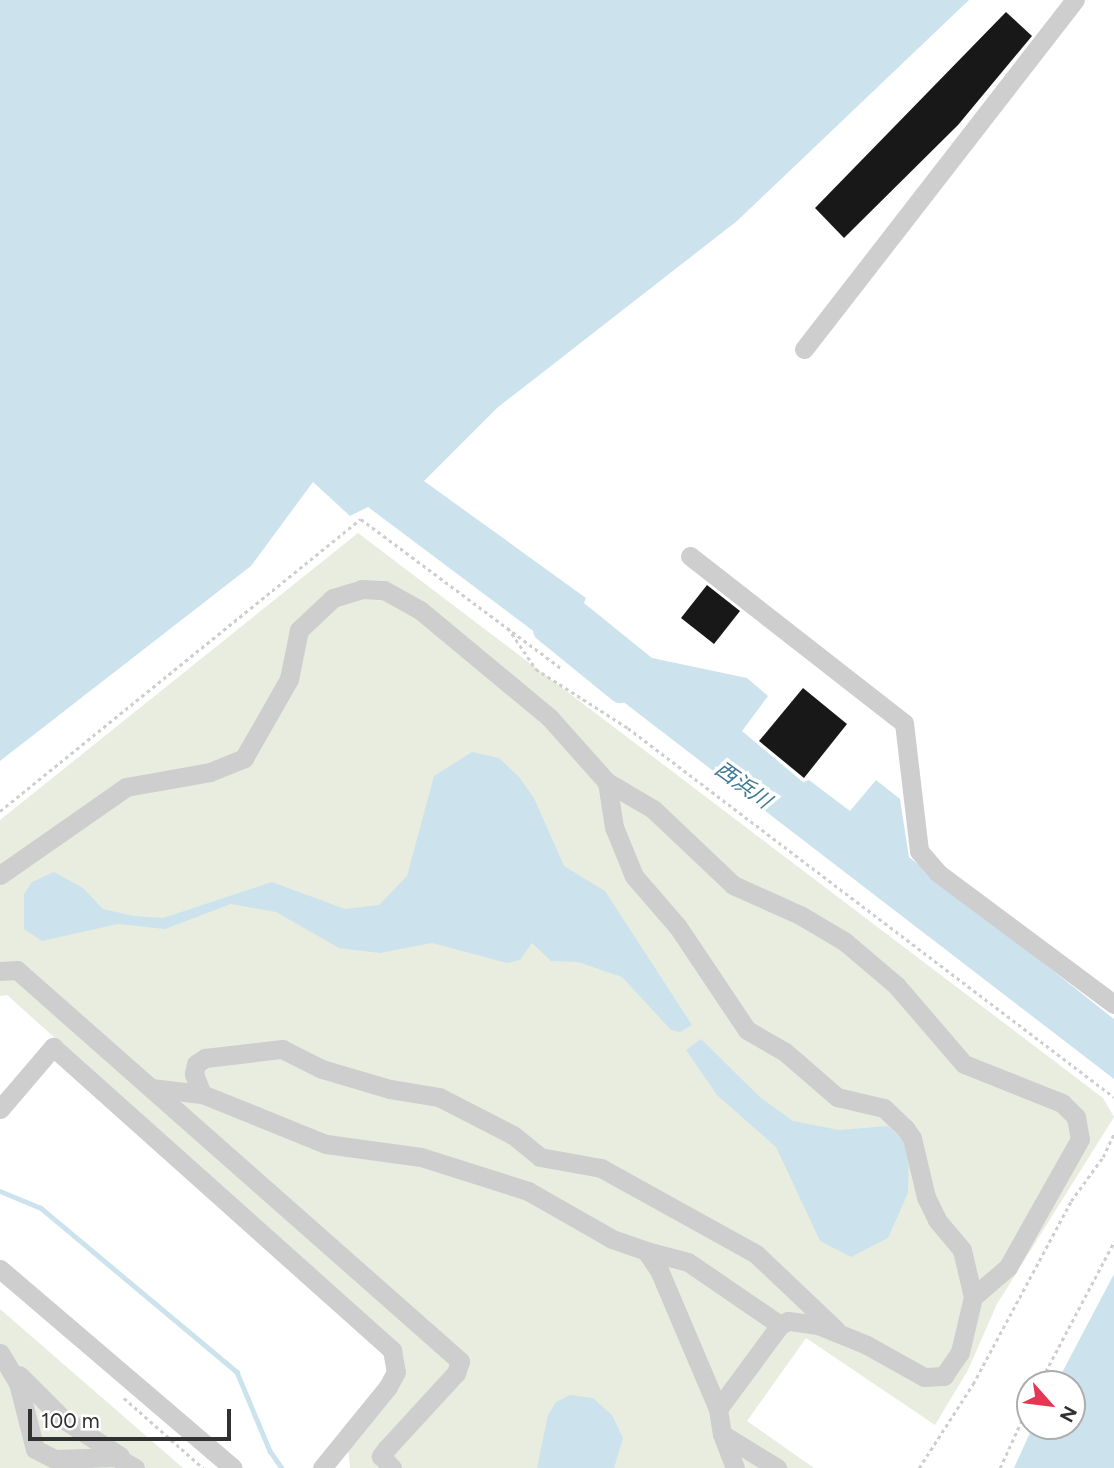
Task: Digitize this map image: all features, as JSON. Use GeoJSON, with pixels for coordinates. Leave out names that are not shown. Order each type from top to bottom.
{"type":"FeatureCollection","features":[{"type":"Feature","properties":{"kind":"street"},"geometry":{"type":"LineString","coordinates":[[804,349],[1075,0]]}},
{"type":"Feature","properties":{"kind":"street"},"geometry":{"type":"LineString","coordinates":[[690,556],[904,723],[919,851],[938,873],[1114,1004]]}},
{"type":"Feature","properties":{"kind":"street"},"geometry":{"type":"LineString","coordinates":[[0,875],[126,787],[211,772],[244,758],[289,679],[299,630],[333,598],[362,589],[384,590],[419,610],[549,717],[607,782],[653,809],[733,885],[800,915],[844,941],[896,985],[964,1064],[1062,1102],[1076,1117],[1080,1139],[1008,1267],[973,1297]]}},
{"type":"Feature","properties":{"kind":"street"},"geometry":{"type":"LineString","coordinates":[[607,782],[614,827],[634,876],[678,927],[747,1030],[785,1052],[837,1097],[884,1108],[905,1128],[931,1209],[962,1250],[973,1297],[955,1365],[934,1379],[837,1331],[801,1321],[780,1325],[718,1409]]}},
{"type":"Feature","properties":{"kind":"street"},"geometry":{"type":"LineString","coordinates":[[0,971],[17,970],[151,1088],[196,1133],[247,1171],[422,1331],[460,1360],[456,1373],[381,1456],[392,1468]]}},
{"type":"Feature","properties":{"kind":"street"},"geometry":{"type":"LineString","coordinates":[[0,1109],[53,1047],[392,1350],[396,1372],[330,1465]]}},
{"type":"Feature","properties":{"kind":"street"},"geometry":{"type":"LineString","coordinates":[[202,1094],[194,1074],[196,1064],[205,1058],[282,1049],[322,1069],[390,1089],[439,1097],[513,1135],[540,1157],[601,1168],[756,1254],[837,1331]]}},
{"type":"Feature","properties":{"kind":"street"},"geometry":{"type":"LineString","coordinates":[[151,1088],[202,1094],[326,1144],[421,1157],[528,1191],[612,1238],[646,1251],[688,1262],[780,1325]]}},
{"type":"Feature","properties":{"kind":"street"},"geometry":{"type":"LineString","coordinates":[[646,1251],[659,1270],[718,1409],[722,1434],[735,1468]]}},
{"type":"Feature","properties":{"kind":"street"},"geometry":{"type":"LineString","coordinates":[[0,1269],[233,1468]]}},
{"type":"Feature","properties":{"kind":"street"},"geometry":{"type":"LineString","coordinates":[[6,1361],[34,1449],[55,1459],[116,1457],[135,1468]]}},
{"type":"Feature","properties":{"kind":"street"},"geometry":{"type":"LineString","coordinates":[[6,1361],[63,1419],[135,1468]]}},
{"type":"Feature","properties":{"kind":"street"},"geometry":{"type":"LineString","coordinates":[[722,1434],[777,1468]]}},
{"type":"Feature","properties":{"kind":"path"},"geometry":{"type":"LineString","coordinates":[[0,811],[361,519],[561,668]]}},
{"type":"Feature","properties":{"kind":"path"},"geometry":{"type":"LineString","coordinates":[[508,628],[536,669],[628,728],[1114,1097]]}},
{"type":"Feature","properties":{"kind":"path"},"geometry":{"type":"LineString","coordinates":[[919,1468],[973,1384],[1071,1201],[1103,1157],[1114,1133]]}},
{"type":"Feature","properties":{"kind":"path"},"geometry":{"type":"LineString","coordinates":[[1046,1370],[1114,1242]]}},
{"type":"Feature","properties":{"kind":"path"},"geometry":{"type":"LineString","coordinates":[[1000,1468],[1016,1433]]}},
{"type":"Feature","properties":{"kind":"shaded area"},"geometry":{"type":"Polygon","coordinates":[[[358,533],[1103,1098],[1114,1117],[997,1304],[968,1370],[935,1425],[806,1338],[747,1421],[814,1468],[350,1468],[348,1449],[406,1375],[398,1345],[7,995],[0,996],[0,820],[358,533]]]}},
{"type":"Feature","properties":{"kind":"shaded area"},"geometry":{"type":"Polygon","coordinates":[[[0,1309],[183,1468],[0,1468],[0,1309]]]}},
{"type":"Feature","properties":{"kind":"water"},"geometry":{"type":"Polygon","coordinates":[[[0,0],[969,0],[737,221],[497,408],[424,481],[586,598],[584,603],[652,658],[747,678],[768,696],[742,731],[803,782],[809,780],[850,811],[876,780],[900,799],[909,857],[1114,1019],[1114,1079],[591,677],[598,666],[574,647],[568,657],[368,507],[350,516],[313,482],[251,566],[0,761],[0,0]]]}},
{"type":"Feature","properties":{"kind":"water"},"geometry":{"type":"Polygon","coordinates":[[[472,752],[499,758],[519,777],[534,798],[564,866],[605,891],[692,1025],[680,1032],[671,1030],[622,977],[578,962],[551,961],[532,943],[520,960],[507,963],[432,943],[380,953],[339,948],[276,912],[231,904],[165,929],[118,924],[42,941],[24,929],[24,894],[32,882],[54,872],[83,888],[103,909],[134,916],[163,918],[272,882],[345,909],[379,905],[407,876],[434,776],[472,752]]]}},
{"type":"Feature","properties":{"kind":"water"},"geometry":{"type":"Polygon","coordinates":[[[701,1039],[761,1098],[793,1121],[839,1130],[888,1126],[909,1146],[908,1193],[888,1238],[851,1257],[820,1241],[776,1147],[717,1095],[686,1050],[701,1039]]]}},
{"type":"Feature","properties":{"kind":"water"},"geometry":{"type":"Polygon","coordinates":[[[1114,1274],[1114,1468],[1014,1468],[1027,1440],[1086,1440],[1086,1370],[1063,1370],[1114,1274]]]}},
{"type":"Feature","properties":{"kind":"water"},"geometry":{"type":"Polygon","coordinates":[[[570,1395],[593,1398],[612,1415],[623,1438],[614,1468],[537,1468],[548,1415],[556,1402],[570,1395]]]}},
{"type":"Feature","properties":{"kind":"building"},"geometry":{"type":"Polygon","coordinates":[[[1006,12],[1032,36],[958,125],[844,238],[815,208],[1006,12]]]}},
{"type":"Feature","properties":{"kind":"building"},"geometry":{"type":"Polygon","coordinates":[[[707,585],[740,611],[714,644],[681,618],[707,585]]]}},
{"type":"Feature","properties":{"kind":"building"},"geometry":{"type":"Polygon","coordinates":[[[803,688],[847,724],[804,778],[759,741],[803,688]]]}},
{"type":"Feature","properties":{"kind":"waterway","name":"西浜川"},"geometry":{"type":"LineString","coordinates":[[545,630],[620,691]]}},
{"type":"Feature","properties":{"kind":"waterway"},"geometry":{"type":"LineString","coordinates":[[0,1191],[41,1208],[237,1372],[270,1451],[282,1468]]}}]}
